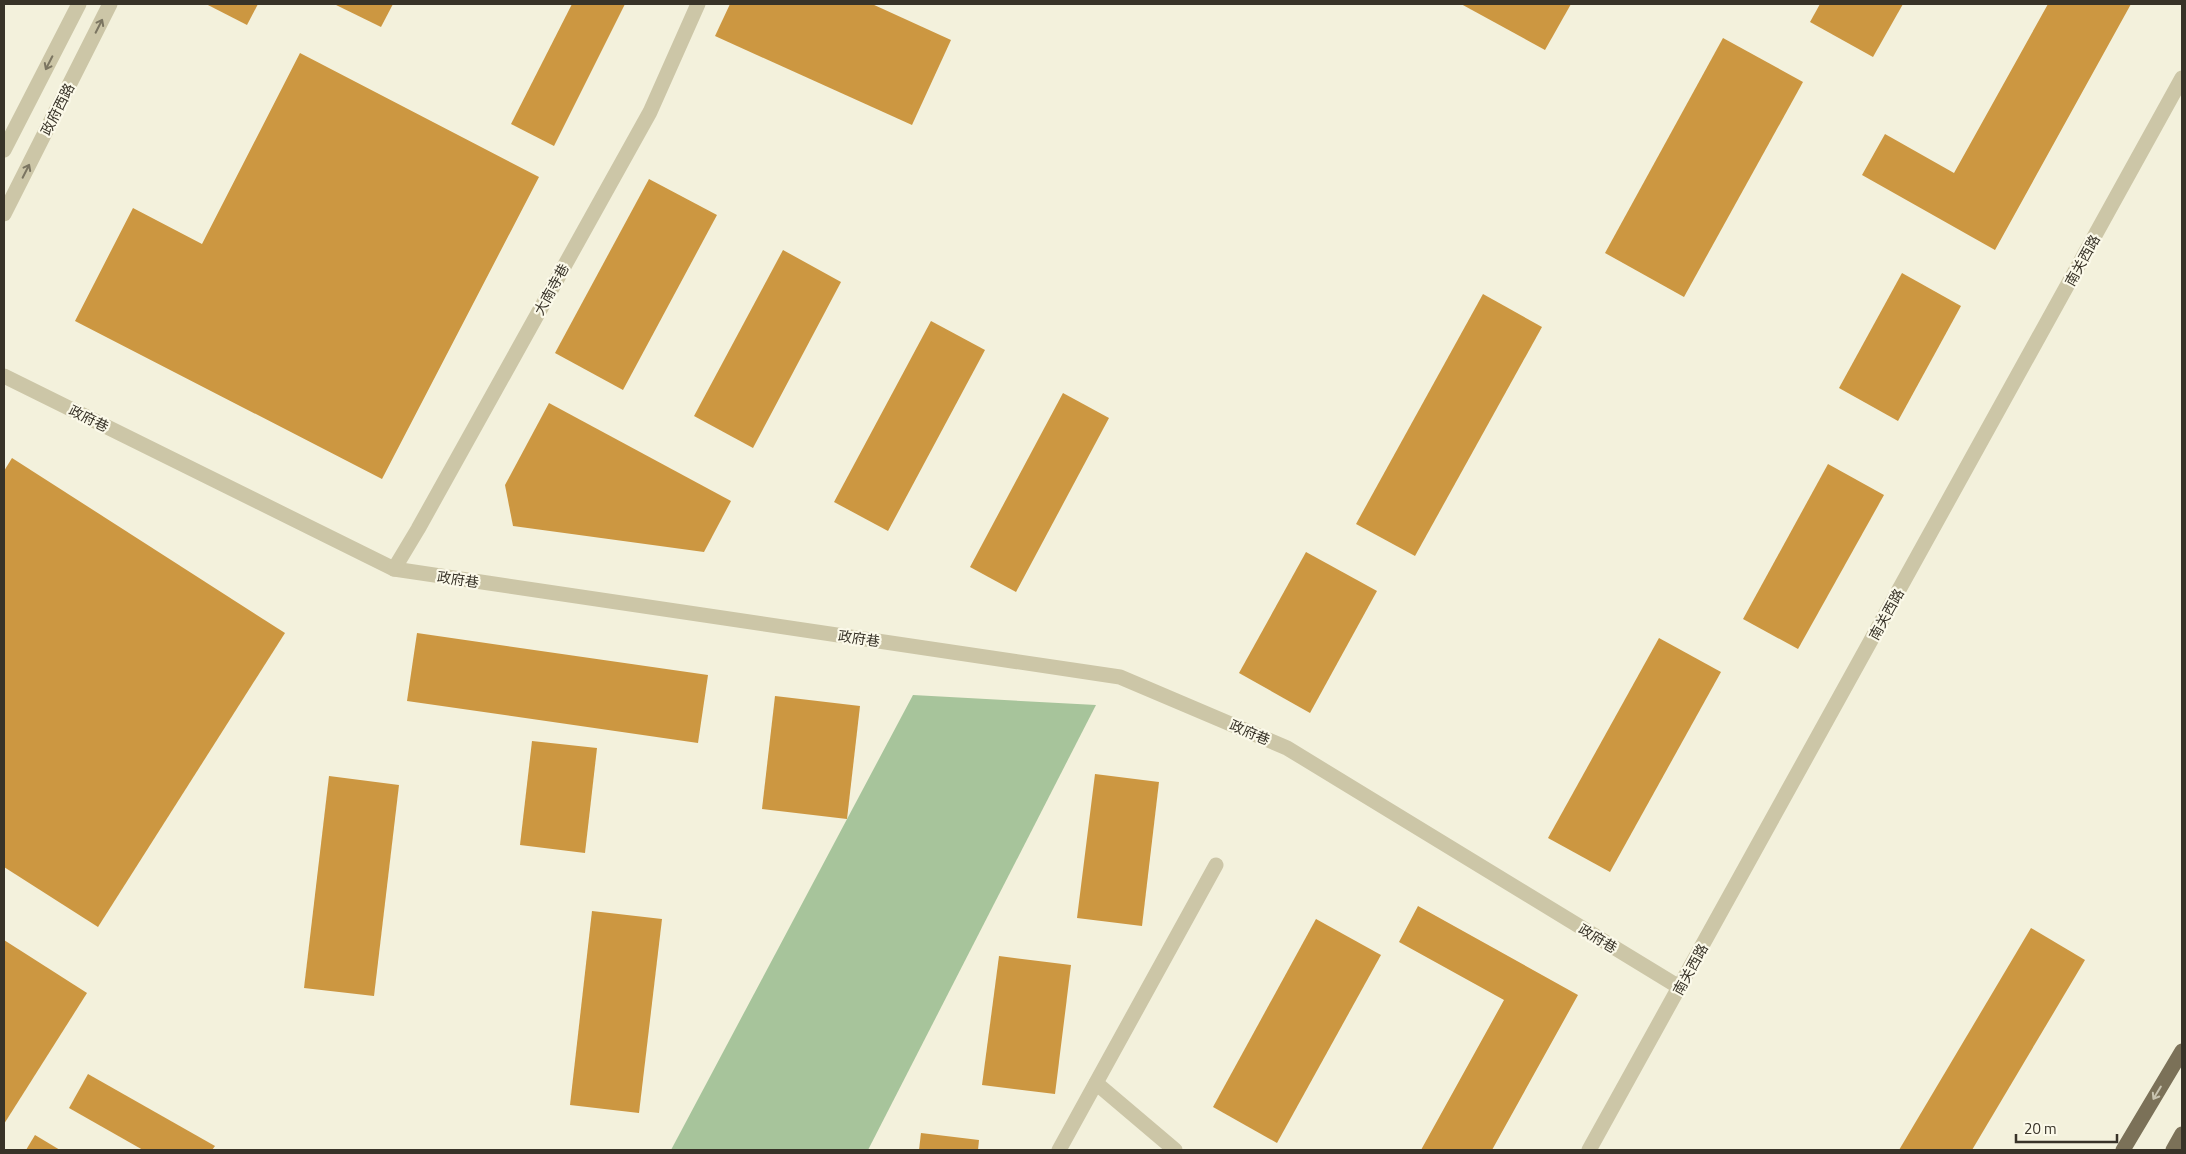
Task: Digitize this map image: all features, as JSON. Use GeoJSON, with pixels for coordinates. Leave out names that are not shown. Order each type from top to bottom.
{"type":"FeatureCollection","features":[{"type":"Feature","properties":{"kind":"main road"},"geometry":{"type":"LineString","coordinates":[[2123,1150],[2182,1051]]}},
{"type":"Feature","properties":{"kind":"main road"},"geometry":{"type":"LineString","coordinates":[[2173,1150],[2182,1134]]}},
{"type":"Feature","properties":{"kind":"street","name":"政府西路"},"geometry":{"type":"LineString","coordinates":[[4,150],[79,4]]}},
{"type":"Feature","properties":{"kind":"street","name":"政府西路"},"geometry":{"type":"LineString","coordinates":[[4,214],[110,4]]}},
{"type":"Feature","properties":{"kind":"street","name":"大南寺巷"},"geometry":{"type":"LineString","coordinates":[[394,569],[650,112],[698,4]]}},
{"type":"Feature","properties":{"kind":"street","name":"南关西路"},"geometry":{"type":"LineString","coordinates":[[1588,1150],[2182,78]]}},
{"type":"Feature","properties":{"kind":"street","name":"政府巷"},"geometry":{"type":"LineString","coordinates":[[4,376],[394,569],[1120,677],[1287,748],[1680,987]]}},
{"type":"Feature","properties":{"kind":"street"},"geometry":{"type":"LineString","coordinates":[[1059,1150],[1216,865]]}},
{"type":"Feature","properties":{"kind":"street"},"geometry":{"type":"LineString","coordinates":[[1096,1083],[1175,1150]]}},
{"type":"Feature","properties":{"kind":"green space"},"geometry":{"type":"Polygon","coordinates":[[[913,695],[1096,705],[868,1150],[671,1150],[913,695]]]}},
{"type":"Feature","properties":{"kind":"building"},"geometry":{"type":"Polygon","coordinates":[[[206,4],[258,4],[247,25],[206,4]]]}},
{"type":"Feature","properties":{"kind":"building"},"geometry":{"type":"Polygon","coordinates":[[[334,4],[393,4],[381,27],[334,4]]]}},
{"type":"Feature","properties":{"kind":"building"},"geometry":{"type":"Polygon","coordinates":[[[572,4],[625,4],[554,146],[511,124],[572,4]]]}},
{"type":"Feature","properties":{"kind":"building"},"geometry":{"type":"Polygon","coordinates":[[[730,4],[872,4],[951,40],[912,125],[715,36],[730,4]]]}},
{"type":"Feature","properties":{"kind":"building"},"geometry":{"type":"Polygon","coordinates":[[[1461,4],[1571,4],[1545,50],[1461,4]]]}},
{"type":"Feature","properties":{"kind":"building"},"geometry":{"type":"Polygon","coordinates":[[[1820,4],[1903,4],[1873,57],[1810,22],[1820,4]]]}},
{"type":"Feature","properties":{"kind":"building"},"geometry":{"type":"Polygon","coordinates":[[[2048,4],[2131,4],[1995,250],[1862,175],[1885,134],[1954,173],[2048,4]]]}},
{"type":"Feature","properties":{"kind":"building"},"geometry":{"type":"Polygon","coordinates":[[[1723,38],[1803,82],[1684,297],[1605,253],[1723,38]]]}},
{"type":"Feature","properties":{"kind":"building"},"geometry":{"type":"Polygon","coordinates":[[[300,53],[539,177],[382,479],[75,321],[133,208],[202,244],[300,53]]]}},
{"type":"Feature","properties":{"kind":"building"},"geometry":{"type":"Polygon","coordinates":[[[649,179],[717,215],[623,390],[555,353],[649,179]]]}},
{"type":"Feature","properties":{"kind":"building"},"geometry":{"type":"Polygon","coordinates":[[[783,250],[841,282],[753,448],[694,416],[783,250]]]}},
{"type":"Feature","properties":{"kind":"building"},"geometry":{"type":"Polygon","coordinates":[[[1902,273],[1961,306],[1898,421],[1839,388],[1902,273]]]}},
{"type":"Feature","properties":{"kind":"building"},"geometry":{"type":"Polygon","coordinates":[[[1483,294],[1542,327],[1415,556],[1356,524],[1483,294]]]}},
{"type":"Feature","properties":{"kind":"building"},"geometry":{"type":"Polygon","coordinates":[[[931,321],[985,350],[888,531],[834,502],[931,321]]]}},
{"type":"Feature","properties":{"kind":"building"},"geometry":{"type":"Polygon","coordinates":[[[1063,393],[1109,418],[1016,592],[970,567],[1063,393]]]}},
{"type":"Feature","properties":{"kind":"building"},"geometry":{"type":"Polygon","coordinates":[[[549,403],[731,501],[704,552],[513,526],[505,485],[549,403]]]}},
{"type":"Feature","properties":{"kind":"building"},"geometry":{"type":"Polygon","coordinates":[[[12,458],[285,633],[98,927],[4,867],[4,471],[12,458]]]}},
{"type":"Feature","properties":{"kind":"building"},"geometry":{"type":"Polygon","coordinates":[[[1828,464],[1884,495],[1798,649],[1743,619],[1828,464]]]}},
{"type":"Feature","properties":{"kind":"building"},"geometry":{"type":"Polygon","coordinates":[[[1306,552],[1377,591],[1310,713],[1239,673],[1306,552]]]}},
{"type":"Feature","properties":{"kind":"building"},"geometry":{"type":"Polygon","coordinates":[[[417,633],[708,675],[698,743],[407,701],[417,633]]]}},
{"type":"Feature","properties":{"kind":"building"},"geometry":{"type":"Polygon","coordinates":[[[1659,638],[1721,672],[1610,872],[1548,838],[1659,638]]]}},
{"type":"Feature","properties":{"kind":"building"},"geometry":{"type":"Polygon","coordinates":[[[775,696],[860,706],[847,819],[762,809],[775,696]]]}},
{"type":"Feature","properties":{"kind":"building"},"geometry":{"type":"Polygon","coordinates":[[[532,741],[597,748],[585,853],[520,845],[532,741]]]}},
{"type":"Feature","properties":{"kind":"building"},"geometry":{"type":"Polygon","coordinates":[[[1095,774],[1159,782],[1142,926],[1077,918],[1095,774]]]}},
{"type":"Feature","properties":{"kind":"building"},"geometry":{"type":"Polygon","coordinates":[[[329,776],[399,785],[374,996],[304,988],[329,776]]]}},
{"type":"Feature","properties":{"kind":"building"},"geometry":{"type":"Polygon","coordinates":[[[1418,906],[1578,995],[1492,1150],[1421,1150],[1504,1000],[1399,942],[1418,906]]]}},
{"type":"Feature","properties":{"kind":"building"},"geometry":{"type":"Polygon","coordinates":[[[592,911],[662,919],[639,1113],[570,1105],[592,911]]]}},
{"type":"Feature","properties":{"kind":"building"},"geometry":{"type":"Polygon","coordinates":[[[1316,919],[1381,955],[1277,1143],[1213,1107],[1316,919]]]}},
{"type":"Feature","properties":{"kind":"building"},"geometry":{"type":"Polygon","coordinates":[[[2031,928],[2085,960],[1972,1150],[1899,1150],[2031,928]]]}},
{"type":"Feature","properties":{"kind":"building"},"geometry":{"type":"Polygon","coordinates":[[[4,940],[87,993],[4,1124],[4,940]]]}},
{"type":"Feature","properties":{"kind":"building"},"geometry":{"type":"Polygon","coordinates":[[[999,956],[1071,965],[1055,1094],[982,1085],[999,956]]]}},
{"type":"Feature","properties":{"kind":"building"},"geometry":{"type":"Polygon","coordinates":[[[88,1074],[215,1146],[212,1150],[143,1150],[69,1108],[88,1074]]]}},
{"type":"Feature","properties":{"kind":"building"},"geometry":{"type":"Polygon","coordinates":[[[921,1133],[979,1140],[978,1150],[919,1150],[921,1133]]]}},
{"type":"Feature","properties":{"kind":"building"},"geometry":{"type":"Polygon","coordinates":[[[35,1135],[60,1150],[26,1150],[35,1135]]]}}]}
